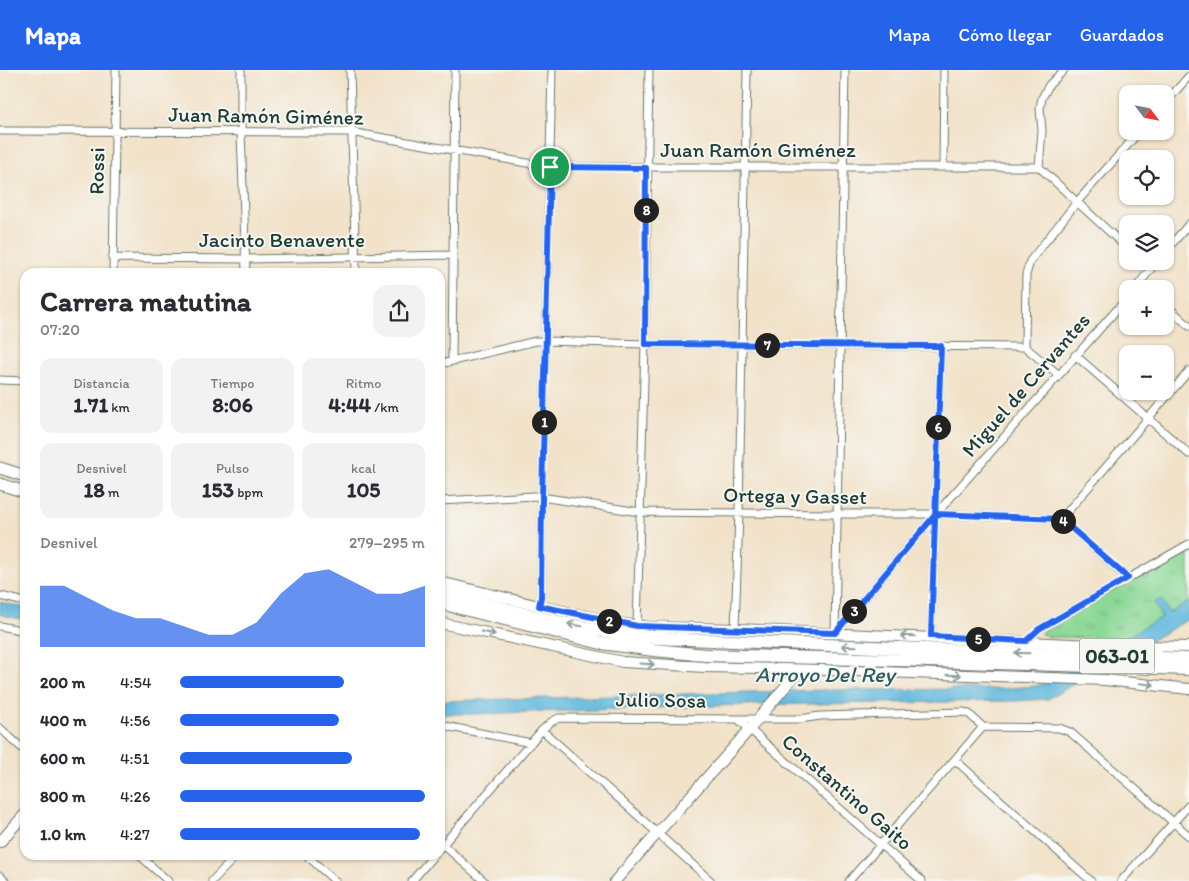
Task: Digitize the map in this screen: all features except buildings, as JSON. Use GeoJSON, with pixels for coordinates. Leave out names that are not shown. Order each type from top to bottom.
{"type":"FeatureCollection","features":[{"type":"Feature","properties":{"kind":"highway","name":"063-01"},"geometry":{"type":"LineString","coordinates":[[445,593],[560,623],[656,638],[710,640],[1060,665],[1161,658],[1189,669]]}},
{"type":"Feature","properties":{"kind":"highway","name":"063-01"},"geometry":{"type":"LineString","coordinates":[[445,604],[601,643],[645,650],[706,655],[1071,654],[1189,659]]}},
{"type":"Feature","properties":{"kind":"main road"},"geometry":{"type":"LineString","coordinates":[[0,466],[20,474]]}},
{"type":"Feature","properties":{"kind":"main road"},"geometry":{"type":"LineString","coordinates":[[0,484],[20,490]]}},
{"type":"Feature","properties":{"kind":"street","name":"Rossi"},"geometry":{"type":"LineString","coordinates":[[113,268],[116,70]]}},
{"type":"Feature","properties":{"kind":"street"},"geometry":{"type":"LineString","coordinates":[[241,70],[240,132],[246,268]]}},
{"type":"Feature","properties":{"kind":"street"},"geometry":{"type":"LineString","coordinates":[[350,70],[350,132],[356,268]]}},
{"type":"Feature","properties":{"kind":"street"},"geometry":{"type":"LineString","coordinates":[[452,361],[455,70]]}},
{"type":"Feature","properties":{"kind":"street"},"geometry":{"type":"LineString","coordinates":[[539,606],[541,597],[552,70]]}},
{"type":"Feature","properties":{"kind":"street"},"geometry":{"type":"LineString","coordinates":[[637,626],[645,344],[646,168],[649,70]]}},
{"type":"Feature","properties":{"kind":"street"},"geometry":{"type":"LineString","coordinates":[[735,629],[739,513],[747,70]]}},
{"type":"Feature","properties":{"kind":"street"},"geometry":{"type":"LineString","coordinates":[[615,881],[749,730],[800,669],[835,633],[845,70]]}},
{"type":"Feature","properties":{"kind":"street"},"geometry":{"type":"LineString","coordinates":[[943,166],[944,70]]}},
{"type":"Feature","properties":{"kind":"street"},"geometry":{"type":"LineString","coordinates":[[1064,70],[1049,85],[1042,98],[1040,108],[1041,140],[1039,167],[1119,241]]}},
{"type":"Feature","properties":{"kind":"street"},"geometry":{"type":"LineString","coordinates":[[1174,93],[1189,76]]}},
{"type":"Feature","properties":{"kind":"street","name":"Juan Ramón Giménez"},"geometry":{"type":"LineString","coordinates":[[0,131],[350,132],[550,167],[1039,167]]}},
{"type":"Feature","properties":{"kind":"street"},"geometry":{"type":"LineString","coordinates":[[1025,347],[1027,268],[1038,250],[1077,202],[1132,140]]}},
{"type":"Feature","properties":{"kind":"street"},"geometry":{"type":"LineString","coordinates":[[1174,242],[1189,224]]}},
{"type":"Feature","properties":{"kind":"street","name":"Jacinto Benavente"},"geometry":{"type":"LineString","coordinates":[[112,258],[246,259],[452,255]]}},
{"type":"Feature","properties":{"kind":"street"},"geometry":{"type":"LineString","coordinates":[[1142,280],[1150,270]]}},
{"type":"Feature","properties":{"kind":"street","name":"Miguel de Cervantes"},"geometry":{"type":"LineString","coordinates":[[835,633],[936,514],[1119,307]]}},
{"type":"Feature","properties":{"kind":"street"},"geometry":{"type":"LineString","coordinates":[[1174,312],[1189,326]]}},
{"type":"Feature","properties":{"kind":"street"},"geometry":{"type":"LineString","coordinates":[[445,363],[536,341],[645,344],[1025,347],[1059,375]]}},
{"type":"Feature","properties":{"kind":"street"},"geometry":{"type":"LineString","coordinates":[[931,636],[941,346]]}},
{"type":"Feature","properties":{"kind":"street"},"geometry":{"type":"LineString","coordinates":[[1075,355],[1189,454]]}},
{"type":"Feature","properties":{"kind":"street"},"geometry":{"type":"LineString","coordinates":[[1128,578],[1061,519],[1189,371]]}},
{"type":"Feature","properties":{"kind":"street"},"geometry":{"type":"LineString","coordinates":[[0,380],[20,381]]}},
{"type":"Feature","properties":{"kind":"street","name":"Ortega y Gasset"},"geometry":{"type":"LineString","coordinates":[[445,501],[542,497],[640,512],[936,514],[1061,519]]}},
{"type":"Feature","properties":{"kind":"street"},"geometry":{"type":"LineString","coordinates":[[1026,641],[1039,629],[1189,544]]}},
{"type":"Feature","properties":{"kind":"street"},"geometry":{"type":"LineString","coordinates":[[445,583],[539,606],[637,626],[931,636],[1093,645],[1161,658],[1189,648]]}},
{"type":"Feature","properties":{"kind":"street"},"geometry":{"type":"LineString","coordinates":[[0,596],[20,601]]}},
{"type":"Feature","properties":{"kind":"street"},"geometry":{"type":"LineString","coordinates":[[445,624],[623,662],[705,667],[1104,680],[1189,689]]}},
{"type":"Feature","properties":{"kind":"street"},"geometry":{"type":"LineString","coordinates":[[0,626],[20,631]]}},
{"type":"Feature","properties":{"kind":"street","name":"Julio Sosa"},"geometry":{"type":"LineString","coordinates":[[542,730],[550,722],[568,717],[758,719],[964,712],[969,714],[983,727]]}},
{"type":"Feature","properties":{"kind":"street"},"geometry":{"type":"LineString","coordinates":[[738,719],[749,730]]}},
{"type":"Feature","properties":{"kind":"street"},"geometry":{"type":"LineString","coordinates":[[445,726],[531,742]]}},
{"type":"Feature","properties":{"kind":"street"},"geometry":{"type":"LineString","coordinates":[[849,881],[983,727],[1059,728],[1070,732],[1189,836]]}},
{"type":"Feature","properties":{"kind":"street"},"geometry":{"type":"LineString","coordinates":[[0,728],[20,746]]}},
{"type":"Feature","properties":{"kind":"street"},"geometry":{"type":"LineString","coordinates":[[445,840],[542,730],[711,881]]}},
{"type":"Feature","properties":{"kind":"street","name":"Constantino Gaito"},"geometry":{"type":"LineString","coordinates":[[749,730],[922,881]]}},
{"type":"Feature","properties":{"kind":"street"},"geometry":{"type":"LineString","coordinates":[[955,760],[1091,881]]}},
{"type":"Feature","properties":{"kind":"street"},"geometry":{"type":"LineString","coordinates":[[1121,881],[1189,805]]}},
{"type":"Feature","properties":{"kind":"street"},"geometry":{"type":"LineString","coordinates":[[0,842],[20,820]]}},
{"type":"Feature","properties":{"kind":"street"},"geometry":{"type":"LineString","coordinates":[[445,848],[484,881]]}},
{"type":"Feature","properties":{"kind":"street"},"geometry":{"type":"LineString","coordinates":[[145,860],[168,881]]}},
{"type":"Feature","properties":{"kind":"street"},"geometry":{"type":"LineString","coordinates":[[212,881],[232,860]]}},
{"type":"Feature","properties":{"kind":"street"},"geometry":{"type":"LineString","coordinates":[[312,860],[335,881]]}},
{"type":"Feature","properties":{"kind":"street"},"geometry":{"type":"LineString","coordinates":[[412,881],[430,860]]}},
{"type":"Feature","properties":{"kind":"street"},"geometry":{"type":"LineString","coordinates":[[0,876],[6,881]]}},
{"type":"Feature","properties":{"kind":"green space"},"geometry":{"type":"Polygon","coordinates":[[[1189,548],[1189,602],[1169,613],[1155,603],[1163,617],[1126,638],[1050,637],[1041,634],[1044,629],[1189,548]]]}},
{"type":"Feature","properties":{"kind":"water"},"geometry":{"type":"Polygon","coordinates":[[[1161,599],[1169,613],[1189,602],[1189,619],[1048,699],[744,705],[445,714],[445,701],[820,690],[999,689],[1036,686],[1049,682],[1162,617],[1154,603],[1161,599]]]}},
{"type":"Feature","properties":{"kind":"water"},"geometry":{"type":"Polygon","coordinates":[[[0,602],[20,607],[20,619],[0,615],[0,602]]]}},
{"type":"Feature","properties":{"kind":"route"},"geometry":{"type":"LineString","coordinates":[[550,167],[541,597],[539,606],[637,626],[835,633],[936,514],[1061,519],[1128,578],[1039,629],[1026,641],[931,636],[936,514],[941,346],[645,344],[646,168],[550,167]]}},
{"type":"Feature","properties":{"kind":"water label","name":"Arroyo Del Rey"},"geometry":{"type":"Point","coordinates":[825,674]}}]}
